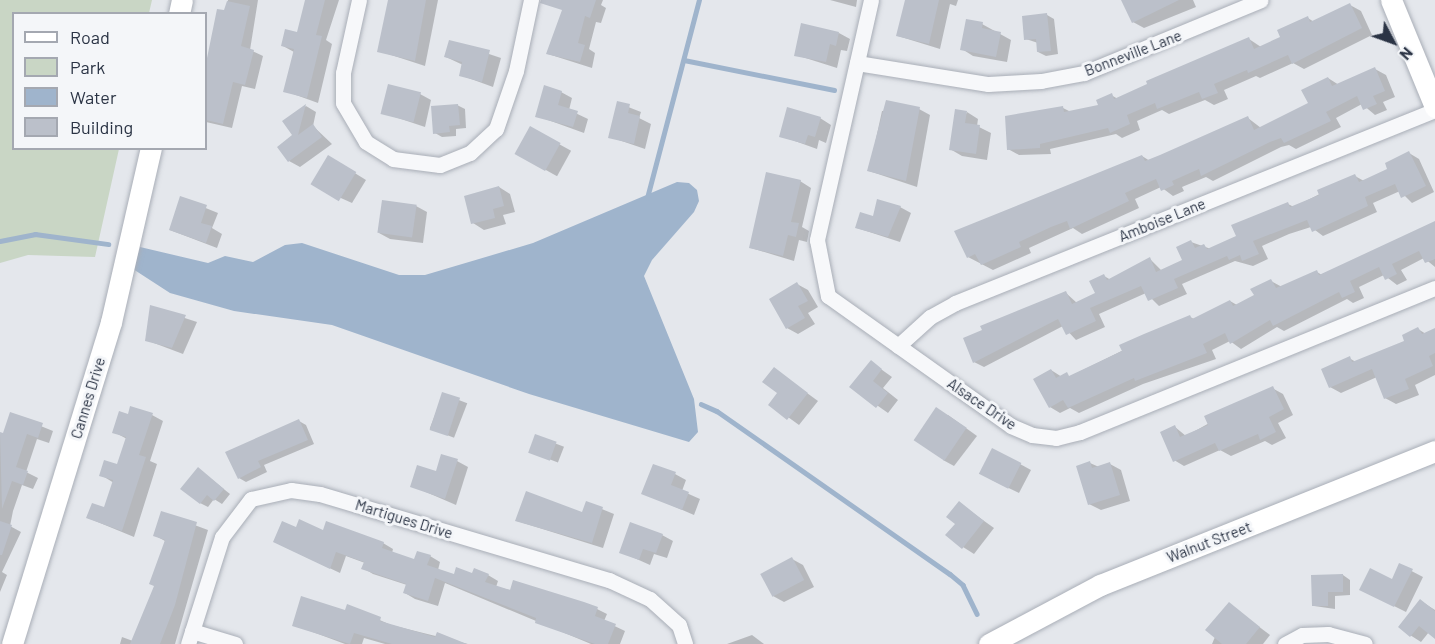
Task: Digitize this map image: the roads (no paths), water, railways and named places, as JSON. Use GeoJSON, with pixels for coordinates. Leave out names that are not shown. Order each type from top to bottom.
{"type":"FeatureCollection","features":[{"type":"Feature","properties":{"kind":"street"},"geometry":{"type":"LineString","coordinates":[[359,0],[343,73],[343,103],[366,142],[393,159],[440,165],[470,153],[496,129],[516,72],[531,0]]}},
{"type":"Feature","properties":{"kind":"street","name":"Alsace Drive"},"geometry":{"type":"LineString","coordinates":[[871,0],[817,240],[821,273],[828,296],[1011,426],[1032,435],[1056,438],[1133,411],[1435,288]]}},
{"type":"Feature","properties":{"kind":"street","name":"Bonneville Lane"},"geometry":{"type":"LineString","coordinates":[[857,63],[988,84],[1041,81],[1106,64],[1261,0]]}},
{"type":"Feature","properties":{"kind":"street"},"geometry":{"type":"LineString","coordinates":[[1391,0],[1435,108]]}},
{"type":"Feature","properties":{"kind":"street","name":"Amboise Lane"},"geometry":{"type":"LineString","coordinates":[[898,346],[930,317],[955,303],[1435,108]]}},
{"type":"Feature","properties":{"kind":"street","name":"Cannes Drive"},"geometry":{"type":"LineString","coordinates":[[12,644],[111,322],[151,150]]}},
{"type":"Feature","properties":{"kind":"street","name":"Walnut Street"},"geometry":{"type":"LineString","coordinates":[[989,644],[1100,585],[1435,451]]}},
{"type":"Feature","properties":{"kind":"street","name":"Martigues Drive"},"geometry":{"type":"LineString","coordinates":[[190,638],[222,537],[251,499],[291,490],[320,494],[609,580],[650,599],[679,625],[685,644]]}},
{"type":"Feature","properties":{"kind":"street"},"geometry":{"type":"LineString","coordinates":[[1285,644],[1302,635],[1328,634],[1365,644]]}},
{"type":"Feature","properties":{"kind":"street"},"geometry":{"type":"LineString","coordinates":[[190,638],[235,644]]}},
{"type":"Feature","properties":{"kind":"water"},"geometry":{"type":"Polygon","coordinates":[[[677,182],[689,183],[697,190],[699,201],[694,212],[652,260],[644,276],[694,399],[698,432],[689,442],[529,394],[332,325],[234,311],[170,293],[133,269],[140,247],[208,263],[225,256],[253,262],[285,245],[302,243],[399,275],[425,275],[533,243],[677,182]]]}},
{"type":"Feature","properties":{"kind":"waterway"},"geometry":{"type":"LineString","coordinates":[[647,198],[699,0]]}},
{"type":"Feature","properties":{"kind":"waterway"},"geometry":{"type":"LineString","coordinates":[[684,60],[834,90]]}},
{"type":"Feature","properties":{"kind":"waterway"},"geometry":{"type":"LineString","coordinates":[[0,241],[35,234],[108,244]]}},
{"type":"Feature","properties":{"kind":"waterway"},"geometry":{"type":"LineString","coordinates":[[701,404],[717,411],[950,574],[963,585],[977,614]]}}]}
